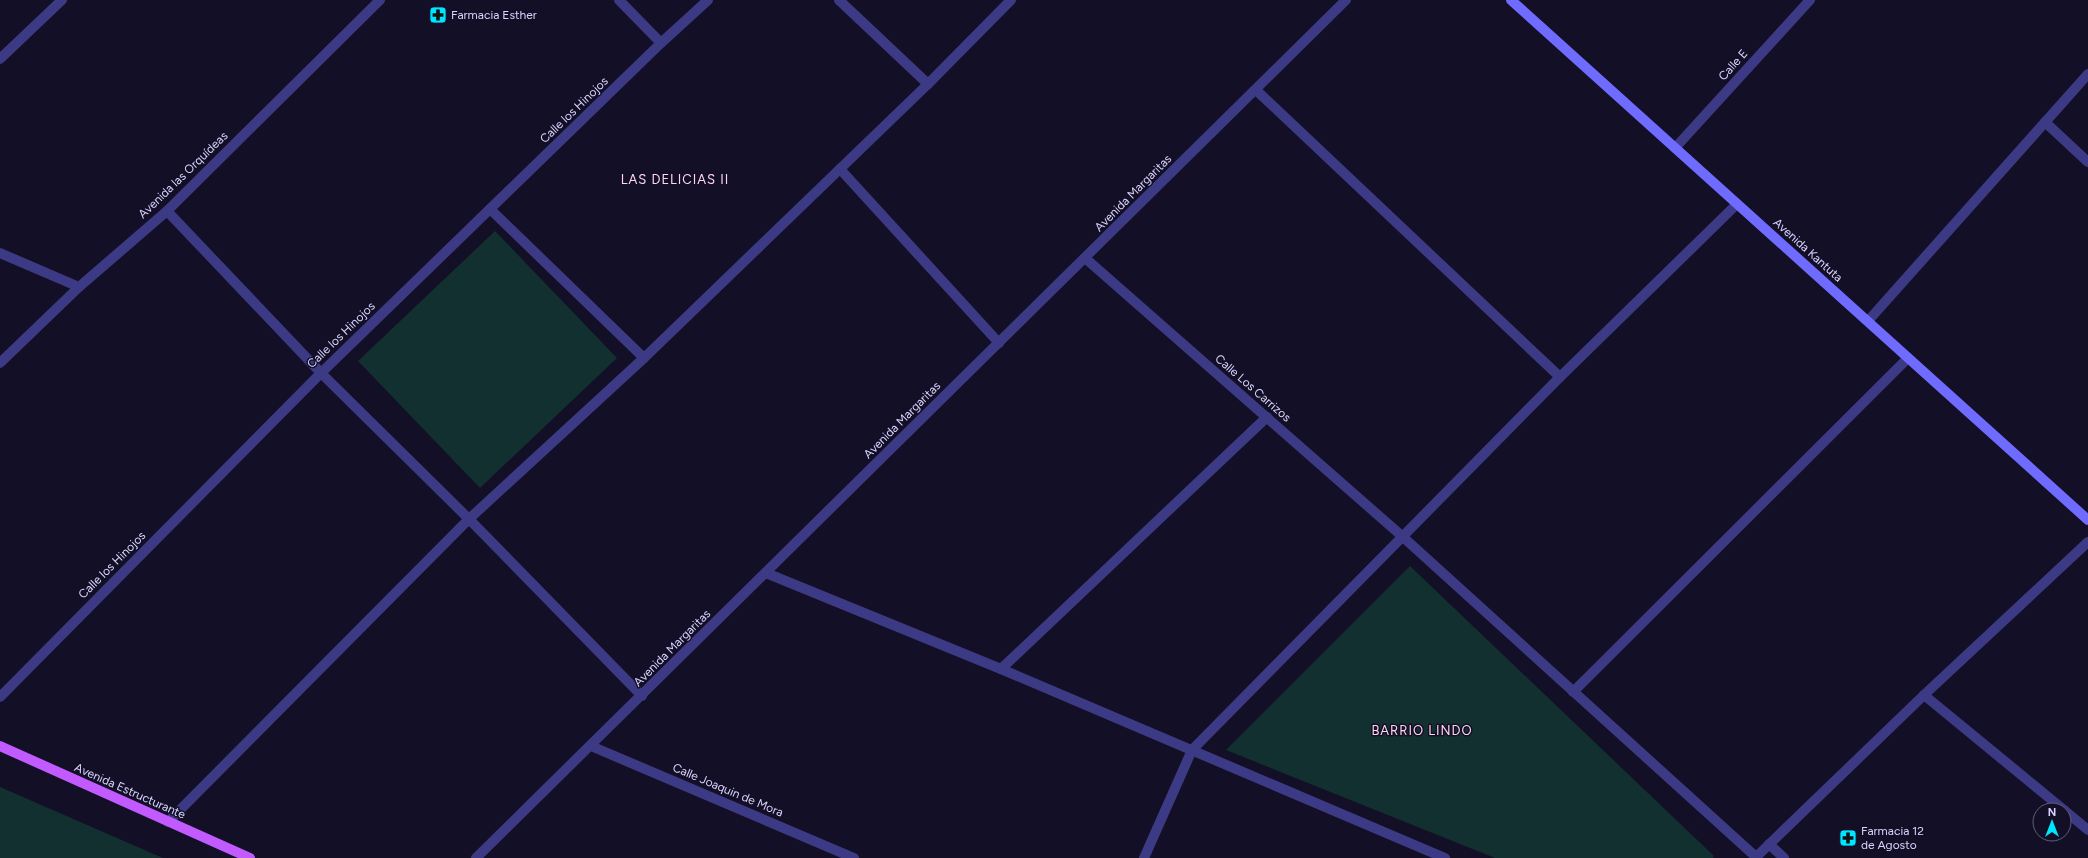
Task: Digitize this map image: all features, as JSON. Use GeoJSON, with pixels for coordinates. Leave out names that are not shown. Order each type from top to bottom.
{"type":"FeatureCollection","features":[{"type":"Feature","properties":{"kind":"main road","name":"Avenida Estructurante"},"geometry":{"type":"LineString","coordinates":[[0,746],[250,858]]}},
{"type":"Feature","properties":{"kind":"street"},"geometry":{"type":"LineString","coordinates":[[0,59],[62,0]]}},
{"type":"Feature","properties":{"kind":"street","name":"Avenida las Orquídeas"},"geometry":{"type":"LineString","coordinates":[[0,363],[79,287],[167,211],[380,0]]}},
{"type":"Feature","properties":{"kind":"street"},"geometry":{"type":"LineString","coordinates":[[619,0],[660,43]]}},
{"type":"Feature","properties":{"kind":"street","name":"Calle los Hinojos"},"geometry":{"type":"LineString","coordinates":[[0,697],[321,373],[660,43],[708,0]]}},
{"type":"Feature","properties":{"kind":"street"},"geometry":{"type":"LineString","coordinates":[[839,0],[928,84]]}},
{"type":"Feature","properties":{"kind":"street"},"geometry":{"type":"LineString","coordinates":[[168,822],[470,519],[644,358],[928,84],[1011,0]]}},
{"type":"Feature","properties":{"kind":"street","name":"Avenida Margaritas"},"geometry":{"type":"LineString","coordinates":[[476,858],[642,696],[1346,0]]}},
{"type":"Feature","properties":{"kind":"street","name":"Avenida Kantuta"},"geometry":{"type":"LineString","coordinates":[[1511,0],[2088,520]]}},
{"type":"Feature","properties":{"kind":"street","name":"Calle E"},"geometry":{"type":"LineString","coordinates":[[1675,148],[1810,0]]}},
{"type":"Feature","properties":{"kind":"street"},"geometry":{"type":"LineString","coordinates":[[1868,321],[2088,74]]}},
{"type":"Feature","properties":{"kind":"street"},"geometry":{"type":"LineString","coordinates":[[1256,90],[1560,377]]}},
{"type":"Feature","properties":{"kind":"street"},"geometry":{"type":"LineString","coordinates":[[2045,122],[2088,162]]}},
{"type":"Feature","properties":{"kind":"street"},"geometry":{"type":"LineString","coordinates":[[840,169],[999,343]]}},
{"type":"Feature","properties":{"kind":"street"},"geometry":{"type":"LineString","coordinates":[[1144,858],[1192,750],[1560,377],[1737,204]]}},
{"type":"Feature","properties":{"kind":"street"},"geometry":{"type":"LineString","coordinates":[[490,209],[644,358]]}},
{"type":"Feature","properties":{"kind":"street"},"geometry":{"type":"LineString","coordinates":[[167,211],[321,373],[470,519],[642,696]]}},
{"type":"Feature","properties":{"kind":"street"},"geometry":{"type":"LineString","coordinates":[[0,253],[79,287]]}},
{"type":"Feature","properties":{"kind":"street","name":"Calle Los Carrizos"},"geometry":{"type":"LineString","coordinates":[[1085,258],[1403,537],[1756,857]]}},
{"type":"Feature","properties":{"kind":"street"},"geometry":{"type":"LineString","coordinates":[[1573,692],[1908,358]]}},
{"type":"Feature","properties":{"kind":"street"},"geometry":{"type":"LineString","coordinates":[[1001,669],[1267,417]]}},
{"type":"Feature","properties":{"kind":"street"},"geometry":{"type":"LineString","coordinates":[[1756,857],[1924,695],[2088,542]]}},
{"type":"Feature","properties":{"kind":"street"},"geometry":{"type":"LineString","coordinates":[[766,573],[1001,669],[1445,858]]}},
{"type":"Feature","properties":{"kind":"street"},"geometry":{"type":"LineString","coordinates":[[1924,695],[2054,802]]}},
{"type":"Feature","properties":{"kind":"street","name":"Calle Joaquin de Mora"},"geometry":{"type":"LineString","coordinates":[[591,746],[854,858]]}},
{"type":"Feature","properties":{"kind":"street"},"geometry":{"type":"LineString","coordinates":[[2072,817],[2088,830]]}},
{"type":"Feature","properties":{"kind":"street"},"geometry":{"type":"LineString","coordinates":[[1769,844],[1784,858]]}},
{"type":"Feature","properties":{"kind":"green space"},"geometry":{"type":"Polygon","coordinates":[[[495,231],[617,358],[480,488],[358,361],[495,231]]]}},
{"type":"Feature","properties":{"kind":"green space"},"geometry":{"type":"Polygon","coordinates":[[[1410,566],[1714,856],[1713,858],[1495,858],[1226,750],[1410,566]]]}},
{"type":"Feature","properties":{"kind":"green space"},"geometry":{"type":"Polygon","coordinates":[[[0,787],[163,858],[0,858],[0,787]]]}},
{"type":"Feature","properties":{"kind":"place","name":"Farmacia Esther"},"geometry":{"type":"Point","coordinates":[438,15]}},
{"type":"Feature","properties":{"kind":"place","name":"Farmacia 12 de Agosto"},"geometry":{"type":"Point","coordinates":[1848,838]}},
{"type":"Feature","properties":{"kind":"district","name":"LAS DELICIAS II"},"geometry":{"type":"Point","coordinates":[675,179]}},
{"type":"Feature","properties":{"kind":"district","name":"BARRIO LINDO"},"geometry":{"type":"Point","coordinates":[1422,730]}}]}
